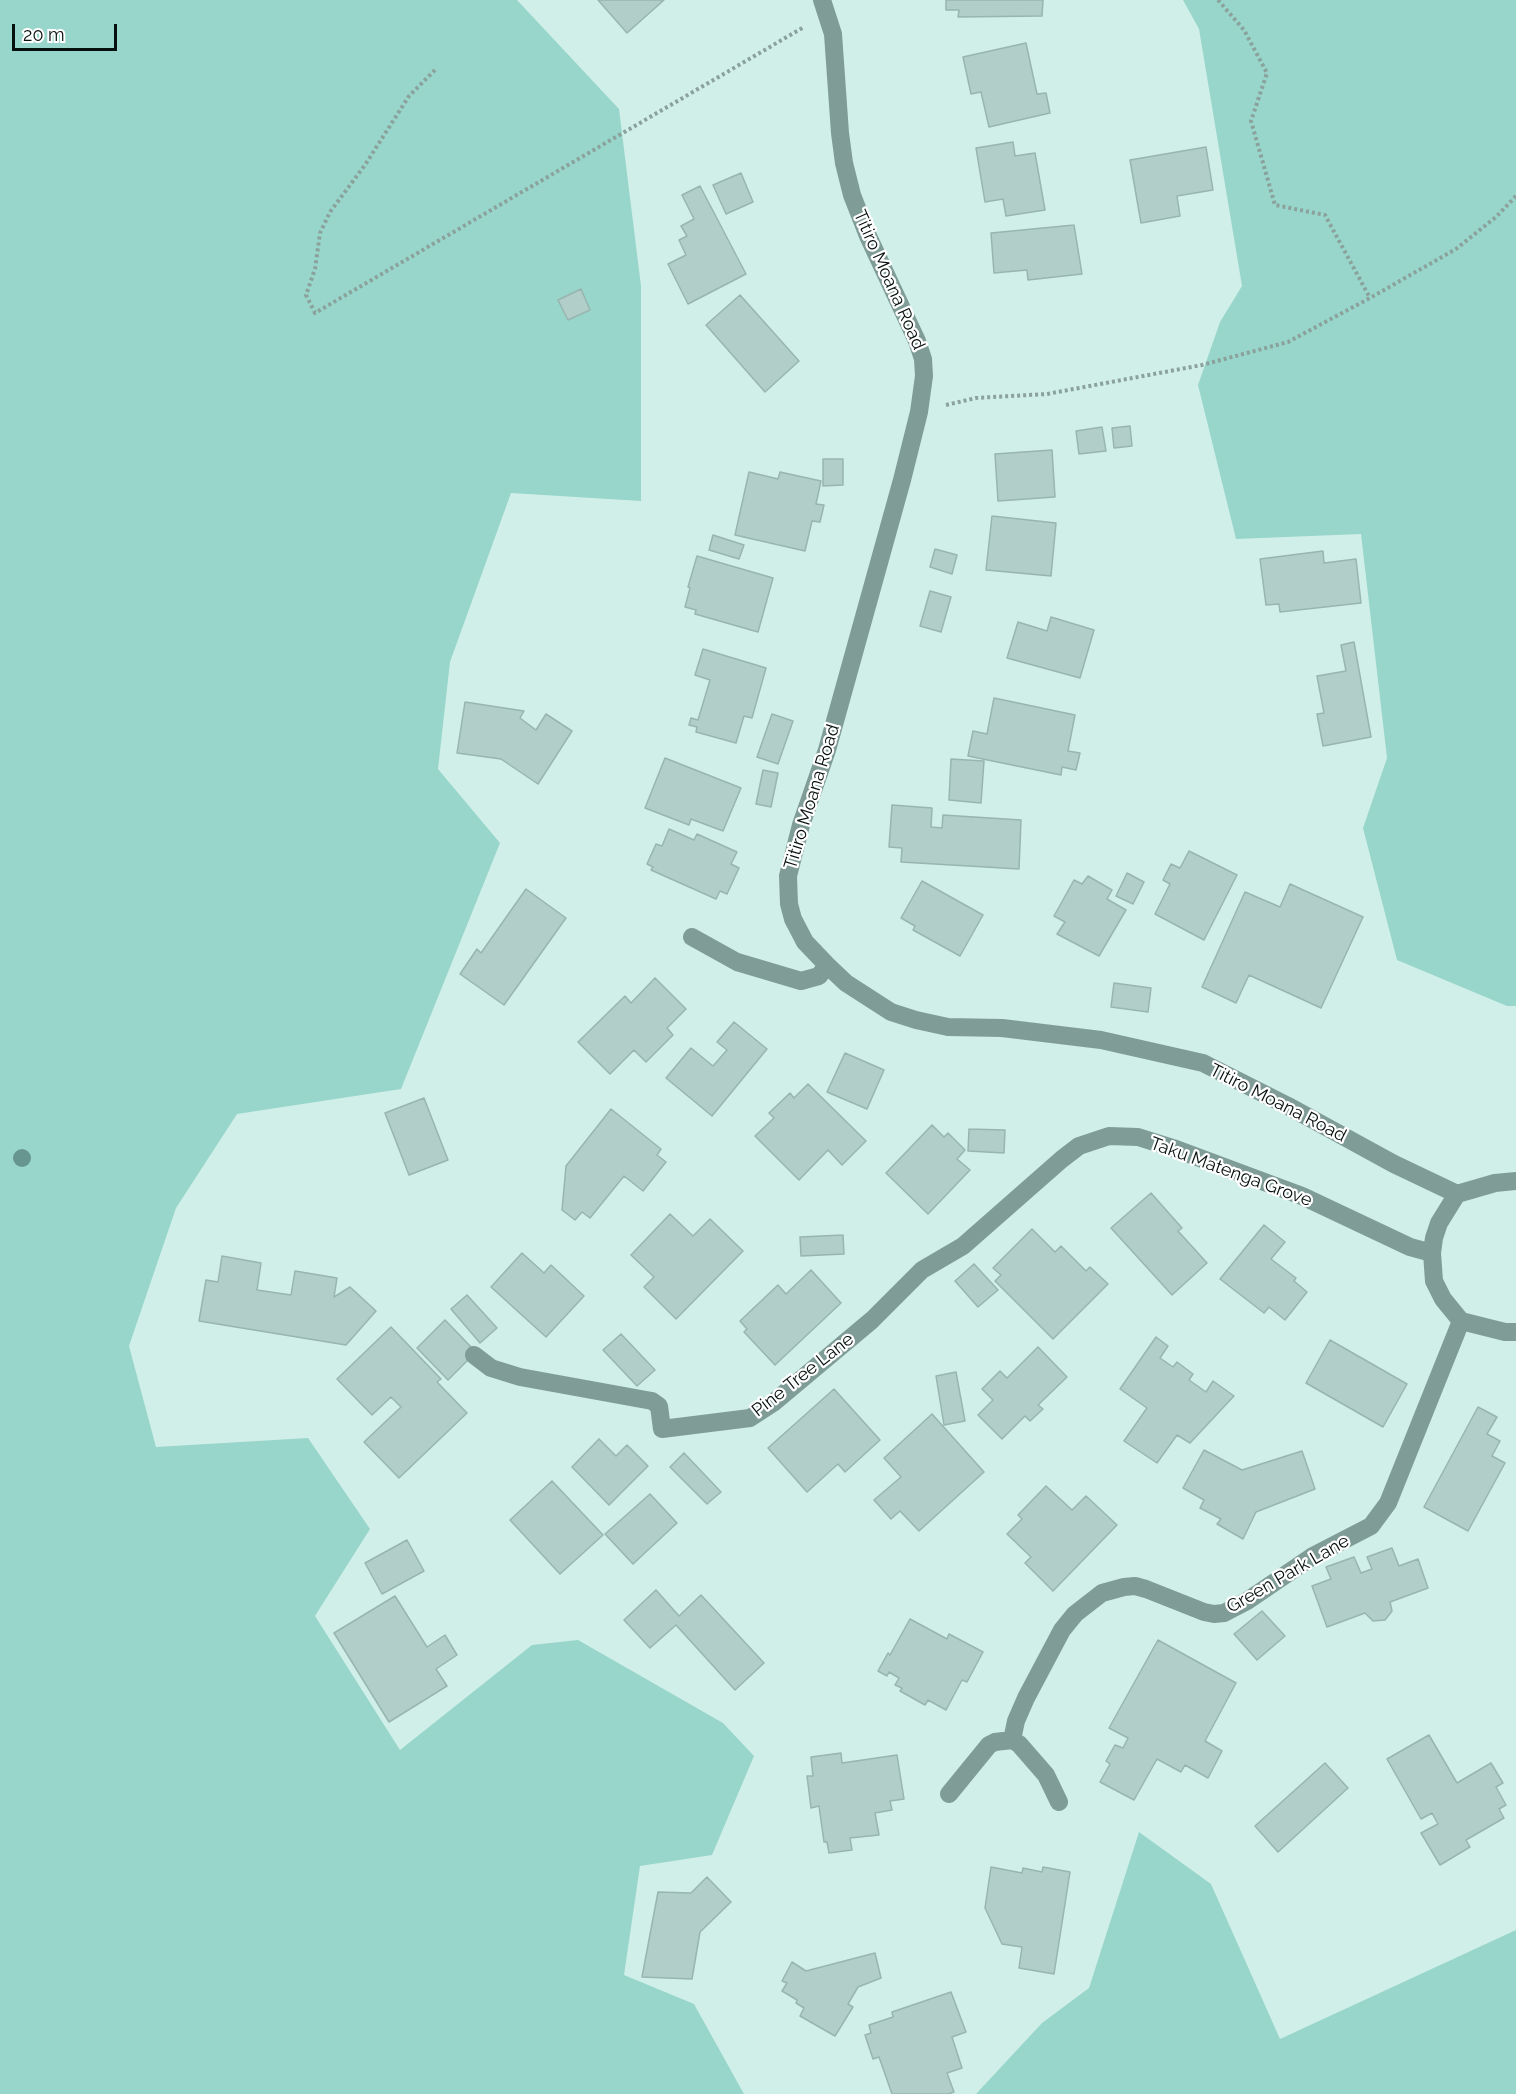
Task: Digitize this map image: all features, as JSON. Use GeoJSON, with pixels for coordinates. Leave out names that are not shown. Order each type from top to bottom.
{"type":"FeatureCollection","features":[{"type":"Feature","properties":{"kind":"street","name":"Titiro Moana Road"},"geometry":{"type":"LineString","coordinates":[[825,7],[833,34],[844,163],[852,195],[868,236],[917,341],[923,359],[924,376],[919,412],[843,693],[827,750],[801,825],[788,876],[789,904],[793,919],[805,942],[846,983],[891,1012],[948,1027],[1002,1028],[1101,1040],[1203,1063],[1394,1164],[1457,1194]]}},
{"type":"Feature","properties":{"kind":"street"},"geometry":{"type":"LineString","coordinates":[[692,937],[738,962],[801,981],[819,976],[827,965]]}},
{"type":"Feature","properties":{"kind":"street","name":"Taku Matenga Grove"},"geometry":{"type":"LineString","coordinates":[[922,1270],[963,1246],[1078,1146],[1109,1136],[1138,1137],[1173,1148],[1302,1196],[1410,1247],[1432,1253]]}},
{"type":"Feature","properties":{"kind":"street"},"geometry":{"type":"LineString","coordinates":[[1516,1181],[1495,1182],[1457,1194],[1439,1223],[1432,1253],[1434,1281],[1443,1299],[1461,1321],[1505,1332],[1516,1332]]}},
{"type":"Feature","properties":{"kind":"street","name":"Pine Tree Lane"},"geometry":{"type":"LineString","coordinates":[[474,1355],[491,1368],[520,1377],[652,1401],[659,1406],[662,1429],[750,1418],[773,1403],[872,1320],[922,1270]]}},
{"type":"Feature","properties":{"kind":"street","name":"Green Park Lane"},"geometry":{"type":"LineString","coordinates":[[1012,1740],[1016,1721],[1026,1698],[1062,1630],[1075,1614],[1102,1593],[1135,1586],[1204,1612],[1224,1613],[1247,1601],[1313,1556],[1371,1526],[1388,1503],[1461,1321]]}},
{"type":"Feature","properties":{"kind":"street"},"geometry":{"type":"LineString","coordinates":[[949,1794],[989,1745],[994,1742],[1012,1740],[1019,1744],[1046,1775],[1059,1802]]}},
{"type":"Feature","properties":{"kind":"path"},"geometry":{"type":"LineString","coordinates":[[1218,0],[1244,30],[1267,73],[1251,121],[1275,205],[1326,215],[1370,298]]}},
{"type":"Feature","properties":{"kind":"path"},"geometry":{"type":"LineString","coordinates":[[435,70],[408,96],[365,165],[330,212],[320,233],[315,269],[306,295],[315,313],[825,7]]}},
{"type":"Feature","properties":{"kind":"path"},"geometry":{"type":"LineString","coordinates":[[919,412],[976,398],[1047,394],[1202,364],[1288,342],[1456,249],[1496,217],[1516,196]]}},
{"type":"Feature","properties":{"kind":"green space"},"geometry":{"type":"Polygon","coordinates":[[[0,0],[517,0],[619,109],[641,286],[641,501],[511,493],[450,662],[438,769],[500,843],[401,1089],[237,1114],[176,1208],[129,1346],[156,1447],[308,1438],[370,1529],[315,1616],[400,1750],[532,1645],[578,1640],[723,1723],[754,1756],[712,1855],[640,1866],[624,1975],[694,2004],[744,2094],[0,2094],[0,0]]]}},
{"type":"Feature","properties":{"kind":"green space"},"geometry":{"type":"Polygon","coordinates":[[[1183,0],[1516,0],[1516,1006],[1507,1006],[1397,960],[1363,828],[1387,758],[1361,534],[1236,539],[1198,385],[1220,322],[1242,286],[1199,29],[1183,0]]]}},
{"type":"Feature","properties":{"kind":"green space"},"geometry":{"type":"Polygon","coordinates":[[[1139,1832],[1211,1884],[1280,2039],[1516,1930],[1516,2094],[976,2094],[1042,2023],[1089,1988],[1139,1832]]]}},
{"type":"Feature","properties":{"kind":"building"},"geometry":{"type":"Polygon","coordinates":[[[598,0],[664,0],[627,33],[598,0]]]}},
{"type":"Feature","properties":{"kind":"building"},"geometry":{"type":"Polygon","coordinates":[[[946,0],[1043,0],[1042,16],[958,17],[959,10],[946,10],[946,0]]]}},
{"type":"Feature","properties":{"kind":"building"},"geometry":{"type":"Polygon","coordinates":[[[1026,43],[1037,94],[1046,93],[1050,113],[989,127],[981,92],[971,94],[963,57],[1026,43]]]}},
{"type":"Feature","properties":{"kind":"building"},"geometry":{"type":"Polygon","coordinates":[[[1013,142],[1015,156],[1035,153],[1045,210],[1006,216],[1003,199],[985,202],[976,148],[1013,142]]]}},
{"type":"Feature","properties":{"kind":"building"},"geometry":{"type":"Polygon","coordinates":[[[1206,147],[1213,190],[1177,196],[1180,216],[1141,223],[1130,160],[1206,147]]]}},
{"type":"Feature","properties":{"kind":"building"},"geometry":{"type":"Polygon","coordinates":[[[741,173],[753,202],[726,214],[713,185],[741,173]]]}},
{"type":"Feature","properties":{"kind":"building"},"geometry":{"type":"Polygon","coordinates":[[[700,186],[746,274],[688,304],[668,264],[686,255],[679,240],[687,236],[681,226],[694,219],[682,195],[700,186]]]}},
{"type":"Feature","properties":{"kind":"building"},"geometry":{"type":"Polygon","coordinates":[[[1074,225],[1082,274],[1028,280],[1027,270],[994,273],[991,233],[1074,225]]]}},
{"type":"Feature","properties":{"kind":"building"},"geometry":{"type":"Polygon","coordinates":[[[581,289],[590,310],[568,320],[558,300],[581,289]]]}},
{"type":"Feature","properties":{"kind":"building"},"geometry":{"type":"Polygon","coordinates":[[[740,295],[799,361],[765,392],[706,325],[740,295]]]}},
{"type":"Feature","properties":{"kind":"building"},"geometry":{"type":"Polygon","coordinates":[[[1130,426],[1132,446],[1114,448],[1112,428],[1130,426]]]}},
{"type":"Feature","properties":{"kind":"building"},"geometry":{"type":"Polygon","coordinates":[[[1102,427],[1106,451],[1079,454],[1076,431],[1102,427]]]}},
{"type":"Feature","properties":{"kind":"building"},"geometry":{"type":"Polygon","coordinates":[[[1052,450],[1055,497],[998,501],[995,454],[1052,450]]]}},
{"type":"Feature","properties":{"kind":"building"},"geometry":{"type":"Polygon","coordinates":[[[823,459],[843,459],[843,485],[823,486],[823,459]]]}},
{"type":"Feature","properties":{"kind":"building"},"geometry":{"type":"Polygon","coordinates":[[[749,472],[778,479],[780,472],[821,481],[816,504],[824,505],[820,522],[812,521],[805,551],[735,535],[749,472]]]}},
{"type":"Feature","properties":{"kind":"building"},"geometry":{"type":"Polygon","coordinates":[[[992,516],[1056,523],[1051,576],[986,570],[992,516]]]}},
{"type":"Feature","properties":{"kind":"building"},"geometry":{"type":"Polygon","coordinates":[[[713,535],[744,545],[739,559],[709,550],[713,535]]]}},
{"type":"Feature","properties":{"kind":"building"},"geometry":{"type":"Polygon","coordinates":[[[935,549],[957,555],[952,574],[930,567],[935,549]]]}},
{"type":"Feature","properties":{"kind":"building"},"geometry":{"type":"Polygon","coordinates":[[[1323,551],[1324,563],[1356,559],[1361,603],[1280,612],[1279,604],[1266,605],[1260,559],[1323,551]]]}},
{"type":"Feature","properties":{"kind":"building"},"geometry":{"type":"Polygon","coordinates":[[[697,556],[773,578],[758,632],[695,614],[696,610],[685,607],[697,556]]]}},
{"type":"Feature","properties":{"kind":"building"},"geometry":{"type":"Polygon","coordinates":[[[930,591],[951,597],[941,632],[920,626],[930,591]]]}},
{"type":"Feature","properties":{"kind":"building"},"geometry":{"type":"Polygon","coordinates":[[[1051,617],[1094,630],[1080,678],[1007,658],[1018,622],[1047,631],[1051,617]]]}},
{"type":"Feature","properties":{"kind":"building"},"geometry":{"type":"Polygon","coordinates":[[[1354,642],[1371,737],[1323,746],[1317,714],[1324,713],[1317,676],[1346,671],[1341,645],[1354,642]]]}},
{"type":"Feature","properties":{"kind":"building"},"geometry":{"type":"Polygon","coordinates":[[[703,649],[766,668],[752,718],[744,716],[736,743],[696,732],[697,727],[689,725],[691,718],[698,720],[710,680],[695,675],[703,649]]]}},
{"type":"Feature","properties":{"kind":"building"},"geometry":{"type":"Polygon","coordinates":[[[994,698],[1075,715],[1068,751],[1080,753],[1076,770],[1062,767],[1061,775],[968,756],[973,731],[987,734],[994,698]]]}},
{"type":"Feature","properties":{"kind":"building"},"geometry":{"type":"Polygon","coordinates":[[[465,702],[524,711],[520,718],[536,730],[546,714],[572,731],[538,784],[501,759],[457,753],[465,702]]]}},
{"type":"Feature","properties":{"kind":"building"},"geometry":{"type":"Polygon","coordinates":[[[772,714],[793,721],[778,764],[757,757],[772,714]]]}},
{"type":"Feature","properties":{"kind":"building"},"geometry":{"type":"Polygon","coordinates":[[[665,758],[741,788],[723,831],[691,819],[689,825],[645,808],[665,758]]]}},
{"type":"Feature","properties":{"kind":"building"},"geometry":{"type":"Polygon","coordinates":[[[951,759],[984,761],[981,803],[949,800],[951,759]]]}},
{"type":"Feature","properties":{"kind":"building"},"geometry":{"type":"Polygon","coordinates":[[[763,770],[778,773],[771,807],[756,804],[763,770]]]}},
{"type":"Feature","properties":{"kind":"building"},"geometry":{"type":"Polygon","coordinates":[[[892,805],[932,808],[931,827],[942,828],[943,815],[1021,820],[1019,869],[901,862],[902,848],[889,847],[892,805]]]}},
{"type":"Feature","properties":{"kind":"building"},"geometry":{"type":"Polygon","coordinates":[[[669,829],[694,840],[697,834],[737,852],[731,864],[739,868],[727,894],[720,891],[716,899],[651,870],[653,867],[647,864],[656,844],[662,846],[669,829]]]}},
{"type":"Feature","properties":{"kind":"building"},"geometry":{"type":"Polygon","coordinates":[[[1189,851],[1237,875],[1204,940],[1155,914],[1170,884],[1163,880],[1171,864],[1180,868],[1189,851]]]}},
{"type":"Feature","properties":{"kind":"building"},"geometry":{"type":"Polygon","coordinates":[[[1127,873],[1144,882],[1133,904],[1116,896],[1127,873]]]}},
{"type":"Feature","properties":{"kind":"building"},"geometry":{"type":"Polygon","coordinates":[[[1088,876],[1112,890],[1107,899],[1126,910],[1099,956],[1057,934],[1065,922],[1054,916],[1074,880],[1082,884],[1088,876]]]}},
{"type":"Feature","properties":{"kind":"building"},"geometry":{"type":"Polygon","coordinates":[[[922,881],[983,915],[960,956],[913,930],[915,926],[901,918],[922,881]]]}},
{"type":"Feature","properties":{"kind":"building"},"geometry":{"type":"Polygon","coordinates":[[[1290,884],[1363,917],[1321,1008],[1249,975],[1236,1003],[1202,987],[1245,892],[1280,907],[1290,884]]]}},
{"type":"Feature","properties":{"kind":"building"},"geometry":{"type":"Polygon","coordinates":[[[526,889],[566,918],[504,1005],[460,974],[477,949],[481,953],[526,889]]]}},
{"type":"Feature","properties":{"kind":"building"},"geometry":{"type":"Polygon","coordinates":[[[655,978],[686,1009],[667,1028],[673,1035],[646,1062],[634,1050],[610,1074],[578,1042],[625,996],[631,1003],[655,978]]]}},
{"type":"Feature","properties":{"kind":"building"},"geometry":{"type":"Polygon","coordinates":[[[1114,983],[1151,988],[1148,1012],[1111,1007],[1114,983]]]}},
{"type":"Feature","properties":{"kind":"building"},"geometry":{"type":"Polygon","coordinates":[[[734,1022],[767,1049],[712,1116],[666,1078],[691,1048],[713,1066],[727,1050],[717,1042],[734,1022]]]}},
{"type":"Feature","properties":{"kind":"building"},"geometry":{"type":"Polygon","coordinates":[[[845,1053],[884,1070],[867,1109],[827,1092],[845,1053]]]}},
{"type":"Feature","properties":{"kind":"building"},"geometry":{"type":"Polygon","coordinates":[[[808,1084],[866,1141],[842,1165],[828,1150],[799,1180],[755,1136],[774,1118],[769,1113],[790,1093],[794,1098],[808,1084]]]}},
{"type":"Feature","properties":{"kind":"building"},"geometry":{"type":"Polygon","coordinates":[[[424,1098],[448,1160],[409,1175],[385,1113],[424,1098]]]}},
{"type":"Feature","properties":{"kind":"building"},"geometry":{"type":"Polygon","coordinates":[[[611,1109],[661,1149],[657,1155],[666,1162],[643,1191],[624,1176],[590,1218],[582,1212],[575,1220],[562,1210],[566,1166],[611,1109]]]}},
{"type":"Feature","properties":{"kind":"building"},"geometry":{"type":"Polygon","coordinates":[[[932,1125],[944,1137],[948,1133],[965,1150],[957,1159],[970,1170],[928,1214],[886,1173],[932,1125]]]}},
{"type":"Feature","properties":{"kind":"building"},"geometry":{"type":"Polygon","coordinates":[[[969,1129],[1005,1130],[1004,1153],[968,1151],[969,1129]]]}},
{"type":"Feature","properties":{"kind":"building"},"geometry":{"type":"Polygon","coordinates":[[[1151,1193],[1182,1228],[1178,1231],[1207,1263],[1172,1295],[1111,1228],[1151,1193]]]}},
{"type":"Feature","properties":{"kind":"building"},"geometry":{"type":"Polygon","coordinates":[[[670,1214],[693,1236],[710,1219],[743,1251],[676,1319],[644,1287],[654,1277],[631,1255],[670,1214]]]}},
{"type":"Feature","properties":{"kind":"building"},"geometry":{"type":"Polygon","coordinates":[[[1264,1225],[1285,1242],[1271,1259],[1296,1278],[1294,1281],[1307,1292],[1285,1320],[1269,1307],[1264,1313],[1220,1279],[1264,1225]]]}},
{"type":"Feature","properties":{"kind":"building"},"geometry":{"type":"Polygon","coordinates":[[[1032,1229],[1055,1252],[1061,1246],[1086,1271],[1090,1267],[1108,1284],[1053,1339],[995,1281],[1001,1275],[993,1268],[1032,1229]]]}},
{"type":"Feature","properties":{"kind":"building"},"geometry":{"type":"Polygon","coordinates":[[[843,1235],[844,1254],[801,1256],[800,1237],[843,1235]]]}},
{"type":"Feature","properties":{"kind":"building"},"geometry":{"type":"Polygon","coordinates":[[[522,1253],[544,1273],[551,1265],[584,1296],[546,1337],[491,1287],[522,1253]]]}},
{"type":"Feature","properties":{"kind":"building"},"geometry":{"type":"Polygon","coordinates":[[[222,1256],[261,1263],[257,1290],[291,1295],[295,1271],[337,1278],[334,1297],[350,1287],[376,1311],[346,1345],[199,1321],[206,1280],[218,1282],[222,1256]]]}},
{"type":"Feature","properties":{"kind":"building"},"geometry":{"type":"Polygon","coordinates":[[[974,1264],[998,1290],[978,1307],[955,1281],[974,1264]]]}},
{"type":"Feature","properties":{"kind":"building"},"geometry":{"type":"Polygon","coordinates":[[[811,1270],[841,1303],[775,1365],[744,1332],[747,1329],[740,1321],[778,1285],[786,1294],[811,1270]]]}},
{"type":"Feature","properties":{"kind":"building"},"geometry":{"type":"Polygon","coordinates":[[[467,1295],[497,1328],[480,1343],[451,1309],[467,1295]]]}},
{"type":"Feature","properties":{"kind":"building"},"geometry":{"type":"Polygon","coordinates":[[[445,1320],[476,1352],[448,1380],[417,1348],[445,1320]]]}},
{"type":"Feature","properties":{"kind":"building"},"geometry":{"type":"Polygon","coordinates":[[[391,1327],[441,1379],[437,1382],[467,1413],[399,1478],[364,1442],[401,1407],[391,1397],[372,1415],[337,1379],[391,1327]]]}},
{"type":"Feature","properties":{"kind":"building"},"geometry":{"type":"Polygon","coordinates":[[[621,1334],[655,1370],[637,1386],[603,1350],[621,1334]]]}},
{"type":"Feature","properties":{"kind":"building"},"geometry":{"type":"Polygon","coordinates":[[[1156,1337],[1168,1346],[1160,1358],[1173,1367],[1177,1362],[1193,1374],[1189,1380],[1206,1392],[1213,1381],[1234,1396],[1190,1443],[1177,1435],[1157,1463],[1124,1441],[1147,1408],[1120,1389],[1156,1337]]]}},
{"type":"Feature","properties":{"kind":"building"},"geometry":{"type":"Polygon","coordinates":[[[1330,1340],[1407,1384],[1383,1427],[1306,1383],[1330,1340]]]}},
{"type":"Feature","properties":{"kind":"building"},"geometry":{"type":"Polygon","coordinates":[[[1038,1347],[1067,1377],[1038,1405],[1043,1409],[1030,1421],[1025,1416],[1002,1439],[978,1415],[993,1400],[982,1389],[1000,1371],[1007,1378],[1038,1347]]]}},
{"type":"Feature","properties":{"kind":"building"},"geometry":{"type":"Polygon","coordinates":[[[956,1372],[965,1421],[944,1425],[936,1376],[956,1372]]]}},
{"type":"Feature","properties":{"kind":"building"},"geometry":{"type":"Polygon","coordinates":[[[834,1389],[880,1440],[845,1472],[838,1464],[807,1492],[768,1448],[834,1389]]]}},
{"type":"Feature","properties":{"kind":"building"},"geometry":{"type":"Polygon","coordinates":[[[1478,1407],[1497,1417],[1487,1434],[1500,1441],[1492,1456],[1505,1463],[1468,1531],[1424,1507],[1478,1407]]]}},
{"type":"Feature","properties":{"kind":"building"},"geometry":{"type":"Polygon","coordinates":[[[932,1414],[984,1472],[919,1531],[900,1511],[891,1519],[874,1500],[901,1477],[884,1458],[932,1414]]]}},
{"type":"Feature","properties":{"kind":"building"},"geometry":{"type":"Polygon","coordinates":[[[599,1439],[616,1456],[627,1445],[648,1466],[609,1505],[572,1467],[599,1439]]]}},
{"type":"Feature","properties":{"kind":"building"},"geometry":{"type":"Polygon","coordinates":[[[1204,1450],[1242,1470],[1302,1451],[1315,1489],[1256,1512],[1243,1539],[1217,1524],[1221,1519],[1200,1508],[1204,1500],[1183,1488],[1204,1450]]]}},
{"type":"Feature","properties":{"kind":"building"},"geometry":{"type":"Polygon","coordinates":[[[684,1453],[721,1492],[707,1504],[670,1467],[684,1453]]]}},
{"type":"Feature","properties":{"kind":"building"},"geometry":{"type":"Polygon","coordinates":[[[552,1481],[603,1535],[560,1574],[510,1520],[552,1481]]]}},
{"type":"Feature","properties":{"kind":"building"},"geometry":{"type":"Polygon","coordinates":[[[1046,1486],[1072,1510],[1086,1496],[1117,1525],[1053,1591],[1025,1563],[1031,1557],[1007,1534],[1022,1519],[1018,1515],[1046,1486]]]}},
{"type":"Feature","properties":{"kind":"building"},"geometry":{"type":"Polygon","coordinates":[[[650,1494],[677,1523],[633,1564],[605,1534],[650,1494]]]}},
{"type":"Feature","properties":{"kind":"building"},"geometry":{"type":"Polygon","coordinates":[[[407,1540],[424,1571],[382,1594],[365,1563],[407,1540]]]}},
{"type":"Feature","properties":{"kind":"building"},"geometry":{"type":"Polygon","coordinates":[[[1392,1548],[1399,1566],[1418,1559],[1428,1588],[1390,1602],[1392,1611],[1385,1620],[1373,1621],[1365,1613],[1327,1627],[1312,1586],[1331,1579],[1326,1567],[1354,1557],[1361,1573],[1372,1569],[1367,1557],[1392,1548]]]}},
{"type":"Feature","properties":{"kind":"building"},"geometry":{"type":"Polygon","coordinates":[[[656,1590],[679,1616],[701,1595],[764,1663],[735,1690],[676,1625],[650,1648],[624,1620],[656,1590]]]}},
{"type":"Feature","properties":{"kind":"building"},"geometry":{"type":"Polygon","coordinates":[[[395,1596],[427,1647],[445,1635],[457,1655],[436,1669],[447,1686],[389,1722],[334,1633],[395,1596]]]}},
{"type":"Feature","properties":{"kind":"building"},"geometry":{"type":"Polygon","coordinates":[[[1262,1611],[1285,1636],[1257,1660],[1234,1634],[1262,1611]]]}},
{"type":"Feature","properties":{"kind":"building"},"geometry":{"type":"Polygon","coordinates":[[[910,1619],[947,1639],[949,1634],[983,1652],[967,1682],[962,1680],[946,1710],[928,1700],[925,1705],[900,1691],[902,1688],[895,1685],[899,1678],[889,1672],[887,1676],[878,1671],[888,1653],[890,1655],[910,1619]]]}},
{"type":"Feature","properties":{"kind":"building"},"geometry":{"type":"Polygon","coordinates":[[[1158,1640],[1236,1683],[1205,1741],[1222,1751],[1208,1778],[1185,1765],[1181,1772],[1157,1759],[1134,1800],[1100,1782],[1110,1764],[1106,1761],[1115,1745],[1123,1748],[1128,1738],[1109,1728],[1158,1640]]]}},
{"type":"Feature","properties":{"kind":"building"},"geometry":{"type":"Polygon","coordinates":[[[1429,1735],[1457,1783],[1491,1763],[1503,1783],[1496,1787],[1506,1805],[1499,1809],[1504,1818],[1466,1840],[1470,1847],[1440,1865],[1421,1833],[1438,1824],[1432,1813],[1421,1819],[1387,1759],[1429,1735]]]}},
{"type":"Feature","properties":{"kind":"building"},"geometry":{"type":"Polygon","coordinates":[[[841,1753],[842,1763],[897,1755],[904,1799],[890,1801],[892,1810],[875,1813],[879,1835],[850,1838],[852,1850],[829,1853],[827,1842],[824,1842],[819,1806],[811,1808],[807,1776],[813,1776],[811,1757],[841,1753]]]}},
{"type":"Feature","properties":{"kind":"building"},"geometry":{"type":"Polygon","coordinates":[[[1325,1763],[1348,1788],[1278,1852],[1255,1826],[1325,1763]]]}},
{"type":"Feature","properties":{"kind":"building"},"geometry":{"type":"Polygon","coordinates":[[[991,1867],[1022,1873],[1023,1868],[1042,1872],[1043,1867],[1070,1872],[1054,1974],[1019,1968],[1022,1947],[1002,1944],[985,1908],[991,1867]]]}},
{"type":"Feature","properties":{"kind":"building"},"geometry":{"type":"Polygon","coordinates":[[[707,1877],[731,1902],[700,1932],[692,1979],[642,1977],[658,1892],[691,1893],[707,1877]]]}},
{"type":"Feature","properties":{"kind":"building"},"geometry":{"type":"Polygon","coordinates":[[[875,1953],[881,1978],[858,1987],[848,2004],[853,2007],[835,2036],[800,2016],[804,2008],[796,2003],[797,2000],[782,1991],[787,1983],[782,1981],[792,1962],[806,1971],[875,1953]]]}},
{"type":"Feature","properties":{"kind":"building"},"geometry":{"type":"Polygon","coordinates":[[[951,1992],[966,2032],[952,2037],[962,2068],[947,2073],[954,2092],[948,2094],[892,2094],[879,2057],[873,2059],[865,2035],[871,2033],[869,2025],[893,2017],[892,2012],[951,1992]]]}}]}
